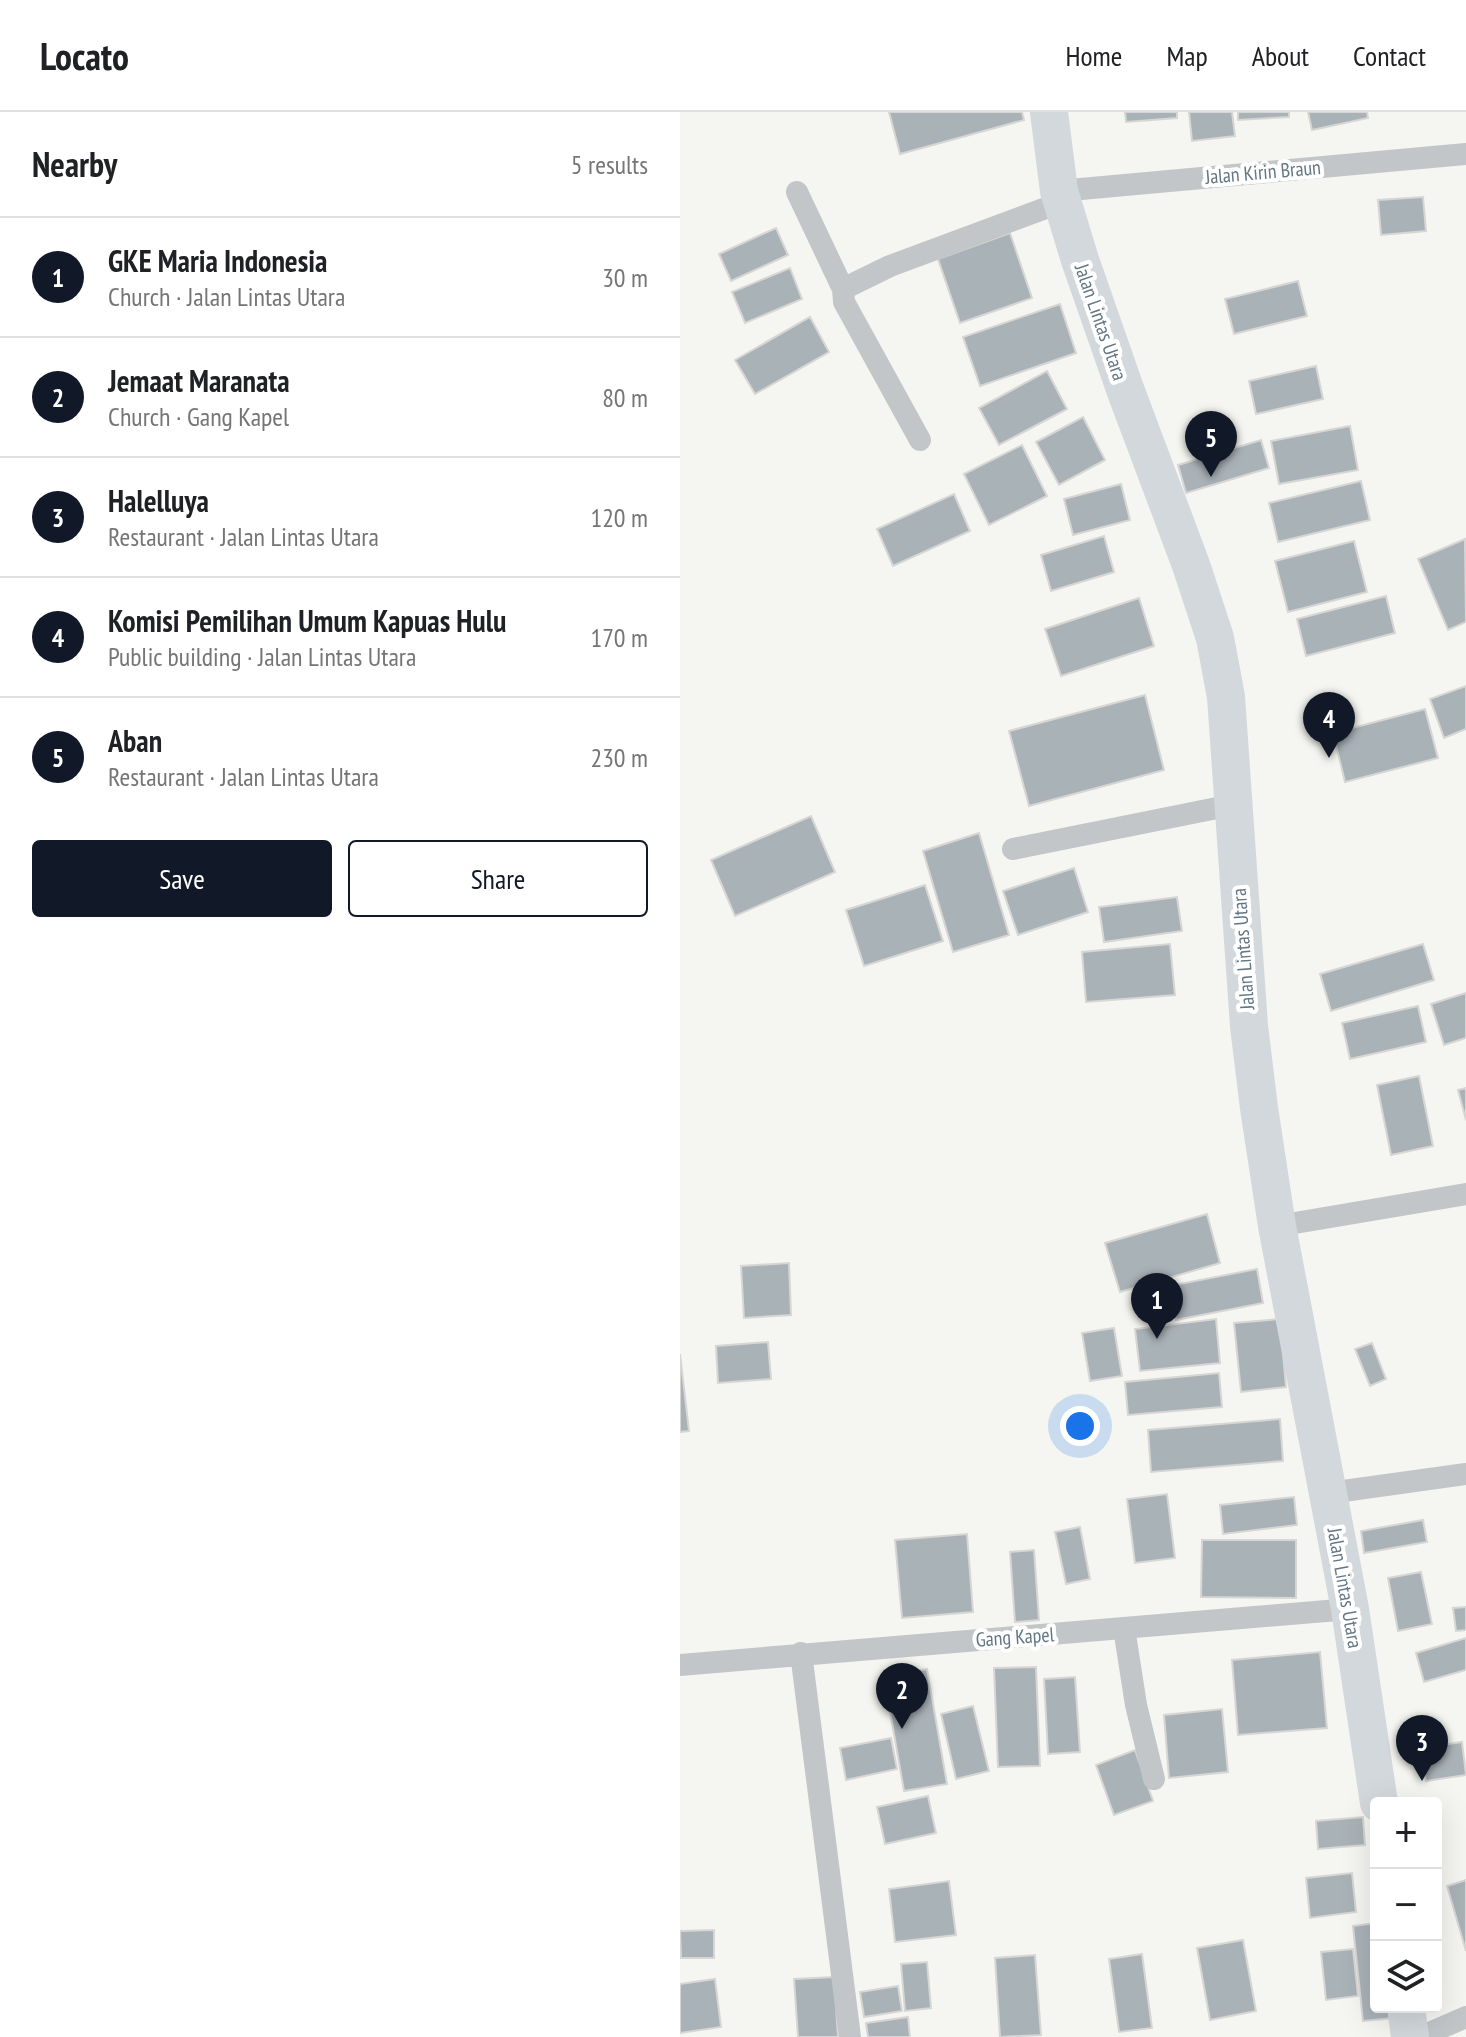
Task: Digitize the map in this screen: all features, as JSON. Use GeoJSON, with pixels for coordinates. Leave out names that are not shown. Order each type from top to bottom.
{"type":"FeatureCollection","features":[{"type":"Feature","properties":{"kind":"highway","name":"Jalan Lintas Utara"},"geometry":{"type":"LineString","coordinates":[[1049,112],[1060,196],[1125,389],[1215,638],[1226,697],[1249,1026],[1277,1226],[1350,1609],[1378,1797]]}},
{"type":"Feature","properties":{"kind":"highway"},"geometry":{"type":"LineString","coordinates":[[1407,2013],[1410,2037]]}},
{"type":"Feature","properties":{"kind":"street","name":"Jalan Kirin Braun"},"geometry":{"type":"LineString","coordinates":[[843,289],[890,266],[1060,196],[1466,154]]}},
{"type":"Feature","properties":{"kind":"street"},"geometry":{"type":"LineString","coordinates":[[797,192],[843,289],[844,302],[920,440]]}},
{"type":"Feature","properties":{"kind":"street"},"geometry":{"type":"LineString","coordinates":[[1013,849],[1232,805]]}},
{"type":"Feature","properties":{"kind":"street"},"geometry":{"type":"LineString","coordinates":[[1277,1226],[1466,1196]]}},
{"type":"Feature","properties":{"kind":"street"},"geometry":{"type":"LineString","coordinates":[[1329,1493],[1466,1474]]}},
{"type":"Feature","properties":{"kind":"street","name":"Gang Kapel"},"geometry":{"type":"LineString","coordinates":[[680,1665],[1350,1609]]}},
{"type":"Feature","properties":{"kind":"street"},"geometry":{"type":"LineString","coordinates":[[1124,1628],[1136,1705],[1154,1779]]}},
{"type":"Feature","properties":{"kind":"street"},"geometry":{"type":"LineString","coordinates":[[801,1653],[850,2037]]}},
{"type":"Feature","properties":{"kind":"street"},"geometry":{"type":"LineString","coordinates":[[1420,2037],[1466,2017]]}},
{"type":"Feature","properties":{"kind":"building"},"geometry":{"type":"Polygon","coordinates":[[[889,112],[1022,112],[1024,120],[900,154],[889,112]]]}},
{"type":"Feature","properties":{"kind":"building"},"geometry":{"type":"Polygon","coordinates":[[[1125,112],[1177,112],[1177,118],[1126,122],[1125,112]]]}},
{"type":"Feature","properties":{"kind":"building"},"geometry":{"type":"Polygon","coordinates":[[[1189,112],[1232,112],[1235,136],[1192,141],[1189,112]]]}},
{"type":"Feature","properties":{"kind":"building"},"geometry":{"type":"Polygon","coordinates":[[[1238,112],[1289,112],[1289,117],[1238,120],[1238,112]]]}},
{"type":"Feature","properties":{"kind":"building"},"geometry":{"type":"Polygon","coordinates":[[[1308,112],[1367,112],[1368,118],[1312,130],[1308,112]]]}},
{"type":"Feature","properties":{"kind":"building"},"geometry":{"type":"Polygon","coordinates":[[[1423,197],[1426,231],[1381,235],[1378,200],[1423,197]]]}},
{"type":"Feature","properties":{"kind":"building"},"geometry":{"type":"Polygon","coordinates":[[[776,228],[788,255],[731,281],[719,254],[776,228]]]}},
{"type":"Feature","properties":{"kind":"building"},"geometry":{"type":"Polygon","coordinates":[[[1010,233],[1032,298],[960,323],[938,259],[1010,233]]]}},
{"type":"Feature","properties":{"kind":"building"},"geometry":{"type":"Polygon","coordinates":[[[790,268],[802,299],[745,323],[732,292],[790,268]]]}},
{"type":"Feature","properties":{"kind":"building"},"geometry":{"type":"Polygon","coordinates":[[[1298,281],[1307,316],[1234,334],[1225,299],[1298,281]]]}},
{"type":"Feature","properties":{"kind":"building"},"geometry":{"type":"Polygon","coordinates":[[[1060,304],[1076,353],[980,386],[963,337],[1060,304]]]}},
{"type":"Feature","properties":{"kind":"building"},"geometry":{"type":"Polygon","coordinates":[[[810,317],[829,352],[755,394],[735,360],[810,317]]]}},
{"type":"Feature","properties":{"kind":"building"},"geometry":{"type":"Polygon","coordinates":[[[1316,366],[1323,399],[1256,414],[1249,381],[1316,366]]]}},
{"type":"Feature","properties":{"kind":"building"},"geometry":{"type":"Polygon","coordinates":[[[1047,371],[1067,409],[999,445],[979,408],[1047,371]]]}},
{"type":"Feature","properties":{"kind":"building"},"geometry":{"type":"Polygon","coordinates":[[[1083,417],[1105,460],[1059,485],[1036,442],[1083,417]]]}},
{"type":"Feature","properties":{"kind":"building"},"geometry":{"type":"Polygon","coordinates":[[[1350,426],[1358,470],[1279,484],[1271,441],[1350,426]]]}},
{"type":"Feature","properties":{"kind":"building"},"geometry":{"type":"Polygon","coordinates":[[[1261,440],[1269,468],[1186,493],[1178,465],[1261,440]]]}},
{"type":"Feature","properties":{"kind":"building"},"geometry":{"type":"Polygon","coordinates":[[[1022,445],[1047,496],[989,525],[964,474],[1022,445]]]}},
{"type":"Feature","properties":{"kind":"building"},"geometry":{"type":"Polygon","coordinates":[[[1361,481],[1370,520],[1278,542],[1269,503],[1361,481]]]}},
{"type":"Feature","properties":{"kind":"building"},"geometry":{"type":"Polygon","coordinates":[[[1121,484],[1130,520],[1073,535],[1064,499],[1121,484]]]}},
{"type":"Feature","properties":{"kind":"building"},"geometry":{"type":"Polygon","coordinates":[[[954,494],[970,531],[893,566],[877,529],[954,494]]]}},
{"type":"Feature","properties":{"kind":"building"},"geometry":{"type":"Polygon","coordinates":[[[1104,536],[1114,572],[1051,591],[1041,555],[1104,536]]]}},
{"type":"Feature","properties":{"kind":"building"},"geometry":{"type":"Polygon","coordinates":[[[1465,539],[1466,622],[1448,630],[1418,559],[1465,539]]]}},
{"type":"Feature","properties":{"kind":"building"},"geometry":{"type":"Polygon","coordinates":[[[1354,541],[1367,592],[1288,612],[1275,561],[1354,541]]]}},
{"type":"Feature","properties":{"kind":"building"},"geometry":{"type":"Polygon","coordinates":[[[1386,596],[1395,633],[1306,656],[1297,619],[1386,596]]]}},
{"type":"Feature","properties":{"kind":"building"},"geometry":{"type":"Polygon","coordinates":[[[1139,598],[1154,646],[1061,676],[1045,629],[1139,598]]]}},
{"type":"Feature","properties":{"kind":"building"},"geometry":{"type":"Polygon","coordinates":[[[1466,686],[1466,729],[1444,738],[1430,699],[1466,686]]]}},
{"type":"Feature","properties":{"kind":"building"},"geometry":{"type":"Polygon","coordinates":[[[1145,695],[1164,770],[1029,806],[1009,731],[1145,695]]]}},
{"type":"Feature","properties":{"kind":"building"},"geometry":{"type":"Polygon","coordinates":[[[1425,709],[1438,758],[1345,782],[1333,733],[1425,709]]]}},
{"type":"Feature","properties":{"kind":"building"},"geometry":{"type":"Polygon","coordinates":[[[811,816],[835,872],[735,916],[711,860],[811,816]]]}},
{"type":"Feature","properties":{"kind":"building"},"geometry":{"type":"Polygon","coordinates":[[[979,833],[1009,935],[953,952],[923,851],[979,833]]]}},
{"type":"Feature","properties":{"kind":"building"},"geometry":{"type":"Polygon","coordinates":[[[1074,868],[1088,912],[1018,935],[1003,891],[1074,868]]]}},
{"type":"Feature","properties":{"kind":"building"},"geometry":{"type":"Polygon","coordinates":[[[925,885],[943,941],[864,966],[846,910],[925,885]]]}},
{"type":"Feature","properties":{"kind":"building"},"geometry":{"type":"Polygon","coordinates":[[[1177,897],[1182,931],[1104,942],[1099,907],[1177,897]]]}},
{"type":"Feature","properties":{"kind":"building"},"geometry":{"type":"Polygon","coordinates":[[[1170,944],[1175,995],[1086,1002],[1082,952],[1170,944]]]}},
{"type":"Feature","properties":{"kind":"building"},"geometry":{"type":"Polygon","coordinates":[[[1423,944],[1434,980],[1331,1011],[1320,974],[1423,944]]]}},
{"type":"Feature","properties":{"kind":"building"},"geometry":{"type":"Polygon","coordinates":[[[1466,993],[1466,1038],[1444,1045],[1431,1004],[1466,993]]]}},
{"type":"Feature","properties":{"kind":"building"},"geometry":{"type":"Polygon","coordinates":[[[1418,1006],[1426,1042],[1350,1059],[1342,1023],[1418,1006]]]}},
{"type":"Feature","properties":{"kind":"building"},"geometry":{"type":"Polygon","coordinates":[[[1419,1076],[1433,1146],[1391,1155],[1377,1085],[1419,1076]]]}},
{"type":"Feature","properties":{"kind":"building"},"geometry":{"type":"Polygon","coordinates":[[[1466,1088],[1466,1120],[1458,1090],[1466,1088]]]}},
{"type":"Feature","properties":{"kind":"building"},"geometry":{"type":"Polygon","coordinates":[[[1207,1214],[1220,1263],[1120,1292],[1105,1243],[1207,1214]]]}},
{"type":"Feature","properties":{"kind":"building"},"geometry":{"type":"Polygon","coordinates":[[[789,1263],[791,1315],[744,1318],[741,1266],[789,1263]]]}},
{"type":"Feature","properties":{"kind":"building"},"geometry":{"type":"Polygon","coordinates":[[[1257,1269],[1263,1303],[1176,1320],[1169,1286],[1257,1269]]]}},
{"type":"Feature","properties":{"kind":"building"},"geometry":{"type":"Polygon","coordinates":[[[1216,1319],[1220,1363],[1140,1371],[1135,1329],[1216,1319]]]}},
{"type":"Feature","properties":{"kind":"building"},"geometry":{"type":"Polygon","coordinates":[[[1280,1319],[1286,1387],[1241,1392],[1234,1323],[1280,1319]]]}},
{"type":"Feature","properties":{"kind":"building"},"geometry":{"type":"Polygon","coordinates":[[[1114,1328],[1122,1376],[1090,1381],[1082,1333],[1114,1328]]]}},
{"type":"Feature","properties":{"kind":"building"},"geometry":{"type":"Polygon","coordinates":[[[768,1342],[771,1379],[718,1383],[716,1346],[768,1342]]]}},
{"type":"Feature","properties":{"kind":"building"},"geometry":{"type":"Polygon","coordinates":[[[1372,1343],[1386,1379],[1370,1386],[1355,1349],[1372,1343]]]}},
{"type":"Feature","properties":{"kind":"building"},"geometry":{"type":"Polygon","coordinates":[[[680,1354],[689,1431],[680,1432],[680,1354]]]}},
{"type":"Feature","properties":{"kind":"building"},"geometry":{"type":"Polygon","coordinates":[[[1219,1373],[1222,1407],[1128,1415],[1125,1382],[1219,1373]]]}},
{"type":"Feature","properties":{"kind":"building"},"geometry":{"type":"Polygon","coordinates":[[[1280,1419],[1283,1461],[1151,1472],[1148,1430],[1280,1419]]]}},
{"type":"Feature","properties":{"kind":"building"},"geometry":{"type":"Polygon","coordinates":[[[1167,1494],[1175,1558],[1135,1563],[1127,1499],[1167,1494]]]}},
{"type":"Feature","properties":{"kind":"building"},"geometry":{"type":"Polygon","coordinates":[[[1294,1497],[1297,1525],[1223,1534],[1220,1505],[1294,1497]]]}},
{"type":"Feature","properties":{"kind":"building"},"geometry":{"type":"Polygon","coordinates":[[[1423,1520],[1427,1542],[1364,1553],[1361,1531],[1423,1520]]]}},
{"type":"Feature","properties":{"kind":"building"},"geometry":{"type":"Polygon","coordinates":[[[1080,1527],[1090,1579],[1066,1584],[1055,1532],[1080,1527]]]}},
{"type":"Feature","properties":{"kind":"building"},"geometry":{"type":"Polygon","coordinates":[[[967,1534],[973,1612],[902,1618],[895,1540],[967,1534]]]}},
{"type":"Feature","properties":{"kind":"building"},"geometry":{"type":"Polygon","coordinates":[[[1202,1540],[1296,1540],[1296,1598],[1201,1597],[1202,1540]]]}},
{"type":"Feature","properties":{"kind":"building"},"geometry":{"type":"Polygon","coordinates":[[[1034,1550],[1039,1620],[1015,1622],[1010,1552],[1034,1550]]]}},
{"type":"Feature","properties":{"kind":"building"},"geometry":{"type":"Polygon","coordinates":[[[1421,1572],[1432,1624],[1398,1631],[1388,1578],[1421,1572]]]}},
{"type":"Feature","properties":{"kind":"building"},"geometry":{"type":"Polygon","coordinates":[[[1466,1607],[1466,1630],[1456,1631],[1453,1608],[1466,1607]]]}},
{"type":"Feature","properties":{"kind":"building"},"geometry":{"type":"Polygon","coordinates":[[[1466,1638],[1466,1670],[1424,1682],[1416,1653],[1466,1638]]]}},
{"type":"Feature","properties":{"kind":"building"},"geometry":{"type":"Polygon","coordinates":[[[1320,1652],[1327,1728],[1238,1735],[1232,1660],[1320,1652]]]}},
{"type":"Feature","properties":{"kind":"building"},"geometry":{"type":"Polygon","coordinates":[[[1036,1667],[1040,1766],[998,1767],[994,1668],[1036,1667]]]}},
{"type":"Feature","properties":{"kind":"building"},"geometry":{"type":"Polygon","coordinates":[[[927,1669],[947,1784],[904,1791],[884,1677],[927,1669]]]}},
{"type":"Feature","properties":{"kind":"building"},"geometry":{"type":"Polygon","coordinates":[[[1075,1677],[1080,1752],[1048,1754],[1044,1679],[1075,1677]]]}},
{"type":"Feature","properties":{"kind":"building"},"geometry":{"type":"Polygon","coordinates":[[[973,1706],[989,1771],[956,1779],[941,1714],[973,1706]]]}},
{"type":"Feature","properties":{"kind":"building"},"geometry":{"type":"Polygon","coordinates":[[[1222,1709],[1228,1772],[1169,1778],[1164,1715],[1222,1709]]]}},
{"type":"Feature","properties":{"kind":"building"},"geometry":{"type":"Polygon","coordinates":[[[891,1738],[897,1769],[846,1780],[840,1748],[891,1738]]]}},
{"type":"Feature","properties":{"kind":"building"},"geometry":{"type":"Polygon","coordinates":[[[1462,1742],[1466,1775],[1426,1781],[1421,1748],[1462,1742]]]}},
{"type":"Feature","properties":{"kind":"building"},"geometry":{"type":"Polygon","coordinates":[[[1135,1750],[1153,1801],[1114,1815],[1096,1765],[1135,1750]]]}},
{"type":"Feature","properties":{"kind":"building"},"geometry":{"type":"Polygon","coordinates":[[[928,1796],[936,1833],[885,1844],[877,1807],[928,1796]]]}},
{"type":"Feature","properties":{"kind":"building"},"geometry":{"type":"Polygon","coordinates":[[[1363,1817],[1365,1845],[1318,1849],[1316,1821],[1363,1817]]]}},
{"type":"Feature","properties":{"kind":"building"},"geometry":{"type":"Polygon","coordinates":[[[1352,1873],[1356,1912],[1310,1918],[1306,1878],[1352,1873]]]}},
{"type":"Feature","properties":{"kind":"building"},"geometry":{"type":"Polygon","coordinates":[[[1466,1880],[1466,1951],[1447,1886],[1466,1880]]]}},
{"type":"Feature","properties":{"kind":"building"},"geometry":{"type":"Polygon","coordinates":[[[949,1881],[956,1935],[895,1942],[889,1889],[949,1881]]]}},
{"type":"Feature","properties":{"kind":"building"},"geometry":{"type":"Polygon","coordinates":[[[1370,1924],[1370,2013],[1394,2013],[1394,2018],[1363,2021],[1353,1926],[1370,1924]]]}},
{"type":"Feature","properties":{"kind":"building"},"geometry":{"type":"Polygon","coordinates":[[[714,1930],[714,1958],[681,1958],[680,1931],[714,1930]]]}},
{"type":"Feature","properties":{"kind":"building"},"geometry":{"type":"Polygon","coordinates":[[[1243,1940],[1256,2011],[1210,2020],[1197,1948],[1243,1940]]]}},
{"type":"Feature","properties":{"kind":"building"},"geometry":{"type":"Polygon","coordinates":[[[1353,1949],[1358,1996],[1326,2000],[1321,1952],[1353,1949]]]}},
{"type":"Feature","properties":{"kind":"building"},"geometry":{"type":"Polygon","coordinates":[[[1142,1954],[1152,2028],[1119,2032],[1109,1959],[1142,1954]]]}},
{"type":"Feature","properties":{"kind":"building"},"geometry":{"type":"Polygon","coordinates":[[[1035,1955],[1041,2035],[1000,2037],[995,1958],[1035,1955]]]}},
{"type":"Feature","properties":{"kind":"building"},"geometry":{"type":"Polygon","coordinates":[[[927,1962],[931,2008],[905,2011],[901,1964],[927,1962]]]}},
{"type":"Feature","properties":{"kind":"building"},"geometry":{"type":"Polygon","coordinates":[[[834,1977],[838,2037],[798,2037],[794,1979],[834,1977]]]}},
{"type":"Feature","properties":{"kind":"building"},"geometry":{"type":"Polygon","coordinates":[[[715,1979],[721,2027],[680,2033],[680,1984],[715,1979]]]}},
{"type":"Feature","properties":{"kind":"building"},"geometry":{"type":"Polygon","coordinates":[[[898,1986],[902,2011],[864,2017],[860,1992],[898,1986]]]}},
{"type":"Feature","properties":{"kind":"building"},"geometry":{"type":"Polygon","coordinates":[[[908,2017],[910,2037],[868,2037],[866,2023],[908,2017]]]}},
{"type":"Feature","properties":{"kind":"place","name":"Aban"},"geometry":{"type":"Point","coordinates":[1211,477]}},
{"type":"Feature","properties":{"kind":"place","name":"Komisi Pemilihan Umum Kapuas Hulu"},"geometry":{"type":"Point","coordinates":[1329,758]}},
{"type":"Feature","properties":{"kind":"place","name":"GKE Maria Indonesia"},"geometry":{"type":"Point","coordinates":[1157,1339]}},
{"type":"Feature","properties":{"kind":"place","name":"Jemaat Maranata"},"geometry":{"type":"Point","coordinates":[902,1729]}},
{"type":"Feature","properties":{"kind":"place","name":"Halelluya"},"geometry":{"type":"Point","coordinates":[1422,1781]}}]}
